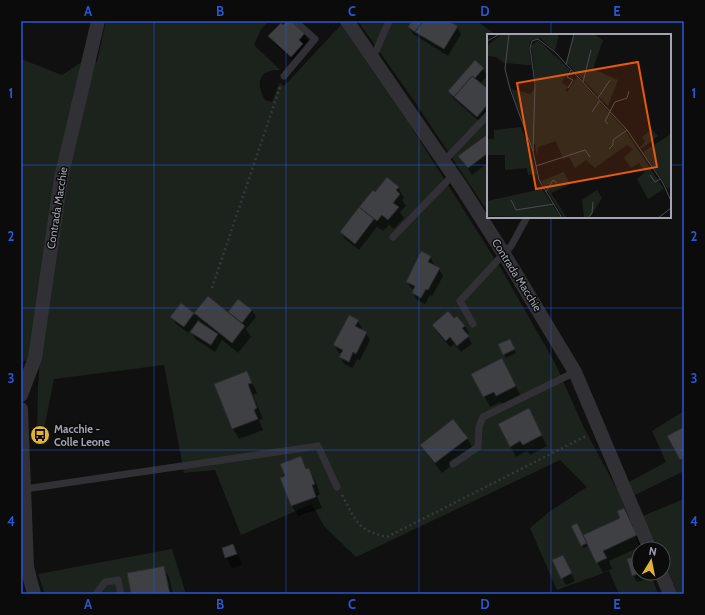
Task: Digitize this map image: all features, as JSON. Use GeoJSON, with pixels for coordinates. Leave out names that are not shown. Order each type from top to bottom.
{"type":"FeatureCollection","features":[{"type":"Feature","properties":{"kind":"street","name":"Contrada Macchie"},"geometry":{"type":"LineString","coordinates":[[21,395],[35,358],[61,178],[98,21]]}},
{"type":"Feature","properties":{"kind":"street","name":"Contrada Macchie"},"geometry":{"type":"LineString","coordinates":[[347,21],[444,161],[504,254],[575,372],[647,541]]}},
{"type":"Feature","properties":{"kind":"street"},"geometry":{"type":"LineString","coordinates":[[21,409],[27,567],[34,594]]}},
{"type":"Feature","properties":{"kind":"street"},"geometry":{"type":"LineString","coordinates":[[664,581],[670,594]]}},
{"type":"Feature","properties":{"kind":"lane"},"geometry":{"type":"LineString","coordinates":[[284,76],[315,39],[295,21]]}},
{"type":"Feature","properties":{"kind":"lane"},"geometry":{"type":"LineString","coordinates":[[373,58],[389,21]]}},
{"type":"Feature","properties":{"kind":"lane"},"geometry":{"type":"LineString","coordinates":[[444,161],[487,116]]}},
{"type":"Feature","properties":{"kind":"lane"},"geometry":{"type":"LineString","coordinates":[[393,237],[453,175]]}},
{"type":"Feature","properties":{"kind":"lane"},"geometry":{"type":"LineString","coordinates":[[473,324],[460,301],[512,246],[526,218]]}},
{"type":"Feature","properties":{"kind":"lane"},"geometry":{"type":"LineString","coordinates":[[453,464],[478,447],[479,427],[484,417],[575,372]]}},
{"type":"Feature","properties":{"kind":"lane"},"geometry":{"type":"LineString","coordinates":[[25,489],[318,446],[337,486]]}},
{"type":"Feature","properties":{"kind":"lane"},"geometry":{"type":"LineString","coordinates":[[96,594],[105,582],[118,580],[121,594]]}},
{"type":"Feature","properties":{"kind":"path"},"geometry":{"type":"LineString","coordinates":[[212,288],[284,76]]}},
{"type":"Feature","properties":{"kind":"path"},"geometry":{"type":"LineString","coordinates":[[337,486],[358,524],[373,534],[387,537],[599,429]]}},
{"type":"Feature","properties":{"kind":"shaded area"},"geometry":{"type":"Polygon","coordinates":[[[106,21],[269,21],[261,29],[254,45],[280,70],[267,72],[261,78],[260,88],[262,94],[265,100],[272,102],[279,84],[284,86],[341,25],[410,125],[503,272],[555,363],[584,428],[619,493],[637,541],[631,541],[631,581],[653,581],[658,594],[619,594],[609,571],[557,590],[530,528],[549,512],[587,487],[560,460],[356,557],[324,526],[312,504],[241,535],[215,470],[184,473],[164,365],[54,379],[44,429],[37,432],[40,357],[21,362],[21,59],[62,75],[82,62],[97,62],[106,21]]]}},
{"type":"Feature","properties":{"kind":"shaded area"},"geometry":{"type":"Polygon","coordinates":[[[358,21],[477,21],[495,34],[487,34],[487,210],[417,105],[358,21]]]}},
{"type":"Feature","properties":{"kind":"shaded area"},"geometry":{"type":"Polygon","coordinates":[[[684,411],[684,471],[635,495],[629,482],[666,462],[652,431],[684,411]]]}},
{"type":"Feature","properties":{"kind":"shaded area"},"geometry":{"type":"Polygon","coordinates":[[[684,499],[684,594],[678,594],[671,578],[671,541],[654,541],[643,516],[684,499]]]}},
{"type":"Feature","properties":{"kind":"shaded area"},"geometry":{"type":"Polygon","coordinates":[[[172,549],[186,594],[45,594],[38,574],[172,549]]]}},
{"type":"Feature","properties":{"kind":"building"},"geometry":{"type":"Polygon","coordinates":[[[287,21],[291,21],[305,33],[299,40],[303,44],[291,57],[268,36],[281,23],[283,25],[287,21]]]}},
{"type":"Feature","properties":{"kind":"building"},"geometry":{"type":"Polygon","coordinates":[[[412,21],[423,21],[415,32],[408,27],[412,21]]]}},
{"type":"Feature","properties":{"kind":"building"},"geometry":{"type":"Polygon","coordinates":[[[423,21],[448,21],[458,26],[444,49],[415,32],[423,21]]]}},
{"type":"Feature","properties":{"kind":"building"},"geometry":{"type":"Polygon","coordinates":[[[475,60],[484,68],[475,78],[472,76],[454,97],[448,91],[475,60]]]}},
{"type":"Feature","properties":{"kind":"building"},"geometry":{"type":"Polygon","coordinates":[[[472,76],[487,88],[487,105],[477,117],[454,97],[472,76]]]}},
{"type":"Feature","properties":{"kind":"building"},"geometry":{"type":"Polygon","coordinates":[[[487,135],[487,154],[468,168],[458,156],[487,135]]]}},
{"type":"Feature","properties":{"kind":"building"},"geometry":{"type":"Polygon","coordinates":[[[387,177],[399,187],[396,190],[400,194],[393,203],[399,207],[388,220],[382,215],[377,221],[359,207],[373,190],[375,192],[387,177]]]}},
{"type":"Feature","properties":{"kind":"building"},"geometry":{"type":"Polygon","coordinates":[[[359,207],[374,219],[355,244],[340,232],[359,207]]]}},
{"type":"Feature","properties":{"kind":"building"},"geometry":{"type":"Polygon","coordinates":[[[421,251],[431,256],[428,262],[440,268],[428,290],[426,289],[421,298],[412,293],[415,286],[406,282],[421,251]]]}},
{"type":"Feature","properties":{"kind":"building"},"geometry":{"type":"Polygon","coordinates":[[[208,296],[245,326],[232,343],[194,313],[208,296]]]}},
{"type":"Feature","properties":{"kind":"building"},"geometry":{"type":"Polygon","coordinates":[[[238,299],[252,310],[242,323],[228,312],[238,299]]]}},
{"type":"Feature","properties":{"kind":"building"},"geometry":{"type":"Polygon","coordinates":[[[181,303],[194,313],[184,327],[170,317],[181,303]]]}},
{"type":"Feature","properties":{"kind":"building"},"geometry":{"type":"Polygon","coordinates":[[[448,311],[454,318],[457,316],[465,326],[462,328],[469,336],[457,346],[450,337],[446,341],[432,325],[448,311]]]}},
{"type":"Feature","properties":{"kind":"building"},"geometry":{"type":"Polygon","coordinates":[[[349,315],[359,320],[355,326],[367,332],[356,354],[353,352],[349,362],[339,357],[343,350],[333,345],[349,315]]]}},
{"type":"Feature","properties":{"kind":"building"},"geometry":{"type":"Polygon","coordinates":[[[198,321],[218,334],[211,345],[190,332],[198,321]]]}},
{"type":"Feature","properties":{"kind":"building"},"geometry":{"type":"Polygon","coordinates":[[[510,339],[515,349],[503,355],[498,344],[510,339]]]}},
{"type":"Feature","properties":{"kind":"building"},"geometry":{"type":"Polygon","coordinates":[[[502,358],[516,386],[496,396],[494,392],[483,397],[471,374],[502,358]]]}},
{"type":"Feature","properties":{"kind":"building"},"geometry":{"type":"Polygon","coordinates":[[[247,371],[252,383],[248,384],[257,408],[254,410],[258,419],[232,429],[214,384],[247,371]]]}},
{"type":"Feature","properties":{"kind":"building"},"geometry":{"type":"Polygon","coordinates":[[[529,408],[542,435],[523,445],[520,441],[510,447],[498,424],[529,408]]]}},
{"type":"Feature","properties":{"kind":"building"},"geometry":{"type":"Polygon","coordinates":[[[453,419],[468,438],[435,463],[420,445],[453,419]]]}},
{"type":"Feature","properties":{"kind":"building"},"geometry":{"type":"Polygon","coordinates":[[[684,427],[684,458],[680,460],[667,436],[684,427]]]}},
{"type":"Feature","properties":{"kind":"building"},"geometry":{"type":"Polygon","coordinates":[[[301,456],[306,469],[309,468],[315,484],[312,485],[316,497],[291,506],[280,478],[285,476],[280,464],[301,456]]]}},
{"type":"Feature","properties":{"kind":"building"},"geometry":{"type":"Polygon","coordinates":[[[624,508],[637,535],[603,551],[607,558],[596,563],[583,535],[620,518],[617,511],[624,508]]]}},
{"type":"Feature","properties":{"kind":"building"},"geometry":{"type":"Polygon","coordinates":[[[577,523],[587,543],[581,546],[571,526],[577,523]]]}},
{"type":"Feature","properties":{"kind":"building"},"geometry":{"type":"Polygon","coordinates":[[[233,544],[237,554],[225,558],[222,548],[233,544]]]}},
{"type":"Feature","properties":{"kind":"building"},"geometry":{"type":"Polygon","coordinates":[[[563,555],[572,573],[561,579],[552,560],[563,555]]]}},
{"type":"Feature","properties":{"kind":"building"},"geometry":{"type":"Polygon","coordinates":[[[631,558],[631,573],[627,559],[631,558]]]}},
{"type":"Feature","properties":{"kind":"building"},"geometry":{"type":"Polygon","coordinates":[[[164,566],[170,594],[131,594],[127,573],[164,566]]]}},
{"type":"Feature","properties":{"kind":"place","name":"Macchie - Colle Leone"},"geometry":{"type":"Point","coordinates":[40,435]}}]}
